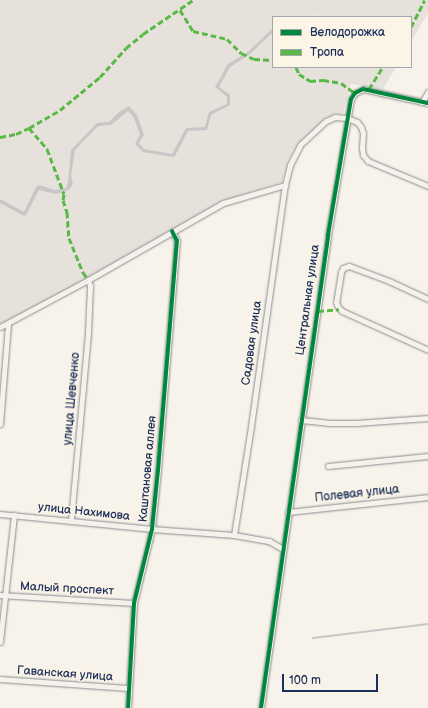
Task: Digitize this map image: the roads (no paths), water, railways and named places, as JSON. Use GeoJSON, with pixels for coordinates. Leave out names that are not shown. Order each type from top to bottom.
{"type":"FeatureCollection","features":[{"type":"Feature","properties":{"kind":"street","name":"Центральная улица"},"geometry":{"type":"LineString","coordinates":[[261,708],[328,235],[351,99],[355,93],[363,89],[369,89],[425,102]]}},
{"type":"Feature","properties":{"kind":"street"},"geometry":{"type":"LineString","coordinates":[[425,102],[428,92]]}},
{"type":"Feature","properties":{"kind":"street","name":"Садовая улица"},"geometry":{"type":"LineString","coordinates":[[234,535],[251,426],[284,185],[294,155],[300,145],[326,121],[335,117],[347,118]]}},
{"type":"Feature","properties":{"kind":"street"},"geometry":{"type":"LineString","coordinates":[[347,118],[357,122],[361,127],[363,133],[363,155],[368,161],[428,186]]}},
{"type":"Feature","properties":{"kind":"street"},"geometry":{"type":"LineString","coordinates":[[0,327],[88,280],[223,203],[284,185]]}},
{"type":"Feature","properties":{"kind":"street","name":"Каштановая аллея"},"geometry":{"type":"LineString","coordinates":[[128,708],[134,603],[152,529],[177,241],[172,231]]}},
{"type":"Feature","properties":{"kind":"street"},"geometry":{"type":"LineString","coordinates":[[428,299],[389,281],[349,266],[343,268],[338,283],[336,302],[342,311],[428,350]]}},
{"type":"Feature","properties":{"kind":"street","name":"улица Шевченко"},"geometry":{"type":"LineString","coordinates":[[71,520],[88,332],[90,286],[88,280]]}},
{"type":"Feature","properties":{"kind":"street"},"geometry":{"type":"LineString","coordinates":[[0,424],[8,324]]}},
{"type":"Feature","properties":{"kind":"street"},"geometry":{"type":"LineString","coordinates":[[301,420],[328,423],[356,423],[428,418]]}},
{"type":"Feature","properties":{"kind":"street"},"geometry":{"type":"LineString","coordinates":[[328,466],[428,456]]}},
{"type":"Feature","properties":{"kind":"street","name":"Полевая улица"},"geometry":{"type":"LineString","coordinates":[[288,512],[428,497]]}},
{"type":"Feature","properties":{"kind":"street","name":"улица Нахимова"},"geometry":{"type":"LineString","coordinates":[[0,514],[152,529],[234,535],[269,541],[283,549]]}},
{"type":"Feature","properties":{"kind":"street"},"geometry":{"type":"LineString","coordinates":[[0,642],[2,595],[14,515]]}},
{"type":"Feature","properties":{"kind":"street","name":"Малый проспект"},"geometry":{"type":"LineString","coordinates":[[2,595],[134,603]]}},
{"type":"Feature","properties":{"kind":"street","name":"Гаванская улица"},"geometry":{"type":"LineString","coordinates":[[0,678],[128,688]]}},
{"type":"Feature","properties":{"kind":"waterway"},"geometry":{"type":"LineString","coordinates":[[313,638],[428,624]]}}]}
